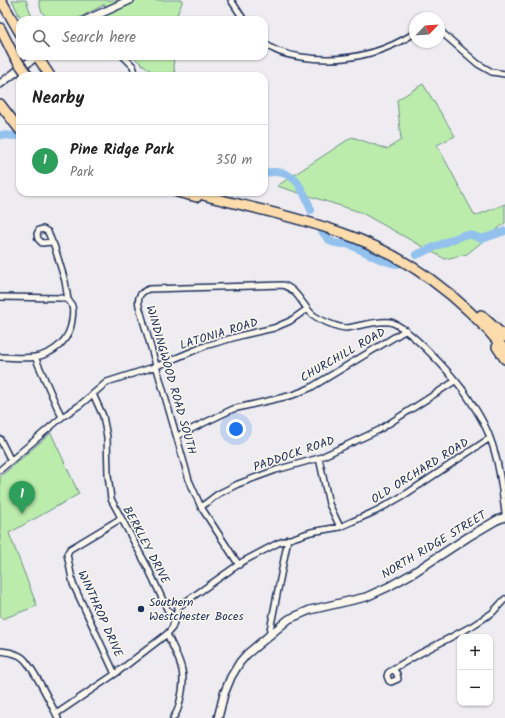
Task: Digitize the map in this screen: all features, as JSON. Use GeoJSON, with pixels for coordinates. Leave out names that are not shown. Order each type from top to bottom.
{"type":"FeatureCollection","features":[{"type":"Feature","properties":{"kind":"highway"},"geometry":{"type":"LineString","coordinates":[[1,0],[16,26]]}},
{"type":"Feature","properties":{"kind":"highway"},"geometry":{"type":"LineString","coordinates":[[0,28],[19,72]]}},
{"type":"Feature","properties":{"kind":"highway"},"geometry":{"type":"LineString","coordinates":[[0,41],[25,72]]}},
{"type":"Feature","properties":{"kind":"highway"},"geometry":{"type":"LineString","coordinates":[[40,60],[47,72]]}},
{"type":"Feature","properties":{"kind":"highway"},"geometry":{"type":"LineString","coordinates":[[0,104],[16,125]]}},
{"type":"Feature","properties":{"kind":"highway"},"geometry":{"type":"LineString","coordinates":[[193,196],[244,206]]}},
{"type":"Feature","properties":{"kind":"highway"},"geometry":{"type":"LineString","coordinates":[[207,196],[318,225],[363,241],[391,255],[411,267],[455,299],[484,326],[505,350]]}},
{"type":"Feature","properties":{"kind":"highway"},"geometry":{"type":"LineString","coordinates":[[227,196],[319,220],[370,238],[399,253],[451,288],[505,337]]}},
{"type":"Feature","properties":{"kind":"highway"},"geometry":{"type":"LineString","coordinates":[[455,299],[491,340],[505,359]]}},
{"type":"Feature","properties":{"kind":"highway"},"geometry":{"type":"LineString","coordinates":[[481,315],[505,342]]}},
{"type":"Feature","properties":{"kind":"street"},"geometry":{"type":"LineString","coordinates":[[96,16],[130,0]]}},
{"type":"Feature","properties":{"kind":"street"},"geometry":{"type":"LineString","coordinates":[[231,0],[241,16]]}},
{"type":"Feature","properties":{"kind":"street"},"geometry":{"type":"LineString","coordinates":[[445,36],[463,52],[485,68],[492,72],[505,74]]}},
{"type":"Feature","properties":{"kind":"street"},"geometry":{"type":"LineString","coordinates":[[268,46],[274,51],[311,59],[350,58],[382,50],[409,37]]}},
{"type":"Feature","properties":{"kind":"street"},"geometry":{"type":"LineString","coordinates":[[0,84],[32,60]]}},
{"type":"Feature","properties":{"kind":"street"},"geometry":{"type":"LineString","coordinates":[[127,60],[134,66],[135,72]]}},
{"type":"Feature","properties":{"kind":"street"},"geometry":{"type":"LineString","coordinates":[[0,357],[35,357],[52,351],[65,340],[70,333],[73,311],[68,300],[65,281],[52,242]]}},
{"type":"Feature","properties":{"kind":"street","name":"WINDINGWOOD ROAD SOUTH"},"geometry":{"type":"LineString","coordinates":[[239,565],[201,507],[189,480],[138,299],[140,293],[145,290],[156,288],[284,284],[295,292],[307,309]]}},
{"type":"Feature","properties":{"kind":"street"},"geometry":{"type":"LineString","coordinates":[[0,297],[61,298],[68,300]]}},
{"type":"Feature","properties":{"kind":"street"},"geometry":{"type":"LineString","coordinates":[[307,309],[311,313],[342,328],[387,322],[395,324],[406,330],[428,351],[455,381],[473,407],[490,438],[500,480],[505,513]]}},
{"type":"Feature","properties":{"kind":"street","name":"LATONIA ROAD"},"geometry":{"type":"LineString","coordinates":[[0,470],[62,416],[80,405],[101,387],[112,380],[157,366],[205,346],[274,328],[290,321],[307,309]]}},
{"type":"Feature","properties":{"kind":"street","name":"CHURCHILL ROAD"},"geometry":{"type":"LineString","coordinates":[[177,436],[232,409],[293,394],[310,388],[406,330]]}},
{"type":"Feature","properties":{"kind":"street"},"geometry":{"type":"LineString","coordinates":[[35,357],[49,391],[62,416]]}},
{"type":"Feature","properties":{"kind":"street","name":"PADDOCK ROAD"},"geometry":{"type":"LineString","coordinates":[[201,507],[218,494],[238,484],[276,470],[319,458],[379,430],[455,381]]}},
{"type":"Feature","properties":{"kind":"street","name":"BERKLEY DRIVE"},"geometry":{"type":"LineString","coordinates":[[93,394],[103,416],[108,437],[108,486],[111,499],[120,519],[148,568],[167,609],[174,619]]}},
{"type":"Feature","properties":{"kind":"street","name":"OLD ORCHARD ROAD"},"geometry":{"type":"LineString","coordinates":[[174,619],[178,607],[263,550],[288,539],[311,532],[340,527],[376,511],[406,494],[490,438]]}},
{"type":"Feature","properties":{"kind":"street"},"geometry":{"type":"LineString","coordinates":[[0,439],[11,461]]}},
{"type":"Feature","properties":{"kind":"street"},"geometry":{"type":"LineString","coordinates":[[319,458],[329,504],[340,527]]}},
{"type":"Feature","properties":{"kind":"street","name":"NORTH RIDGE STREET"},"geometry":{"type":"LineString","coordinates":[[218,718],[224,694],[235,669],[247,654],[279,626],[310,610],[366,597],[388,587],[413,573],[468,537],[505,517]]}},
{"type":"Feature","properties":{"kind":"street","name":"WINTHROP DRIVE"},"geometry":{"type":"LineString","coordinates":[[115,674],[73,584],[67,554],[70,549],[120,519]]}},
{"type":"Feature","properties":{"kind":"street"},"geometry":{"type":"LineString","coordinates":[[269,635],[288,539]]}},
{"type":"Feature","properties":{"kind":"street"},"geometry":{"type":"LineString","coordinates":[[394,669],[492,614],[505,599]]}},
{"type":"Feature","properties":{"kind":"street"},"geometry":{"type":"LineString","coordinates":[[0,650],[16,654],[24,658],[34,673],[57,716],[167,634],[172,628],[174,619]]}},
{"type":"Feature","properties":{"kind":"street"},"geometry":{"type":"LineString","coordinates":[[167,634],[184,671],[184,680],[176,718]]}},
{"type":"Feature","properties":{"kind":"green space"},"geometry":{"type":"Polygon","coordinates":[[[12,0],[26,0],[32,16],[19,15],[12,0]]]}},
{"type":"Feature","properties":{"kind":"green space"},"geometry":{"type":"Polygon","coordinates":[[[39,0],[183,0],[177,16],[103,16],[105,4],[82,16],[45,16],[41,10],[39,0]]]}},
{"type":"Feature","properties":{"kind":"green space"},"geometry":{"type":"Polygon","coordinates":[[[137,60],[173,60],[175,72],[152,72],[137,60]]]}},
{"type":"Feature","properties":{"kind":"green space"},"geometry":{"type":"Polygon","coordinates":[[[423,84],[455,136],[437,145],[475,216],[505,204],[505,223],[467,254],[445,259],[360,212],[277,186],[352,137],[387,149],[401,140],[397,100],[423,84]]]}},
{"type":"Feature","properties":{"kind":"green space"},"geometry":{"type":"Polygon","coordinates":[[[51,433],[79,494],[9,533],[37,606],[2,619],[0,616],[0,477],[51,433]]]}},
{"type":"Feature","properties":{"kind":"waterway"},"geometry":{"type":"LineString","coordinates":[[0,135],[16,136]]}},
{"type":"Feature","properties":{"kind":"waterway"},"geometry":{"type":"LineString","coordinates":[[268,173],[283,173],[295,180],[304,193],[311,210]]}},
{"type":"Feature","properties":{"kind":"waterway"},"geometry":{"type":"LineString","coordinates":[[322,231],[332,242],[356,247],[379,259],[397,264]]}},
{"type":"Feature","properties":{"kind":"waterway"},"geometry":{"type":"LineString","coordinates":[[416,255],[463,235],[471,235],[482,239],[505,231]]}},
{"type":"Feature","properties":{"kind":"place","name":"Pine Ridge Park"},"geometry":{"type":"Point","coordinates":[22,514]}},
{"type":"Feature","properties":{"kind":"place","name":"Southern Westchester Boces"},"geometry":{"type":"Point","coordinates":[141,609]}}]}
